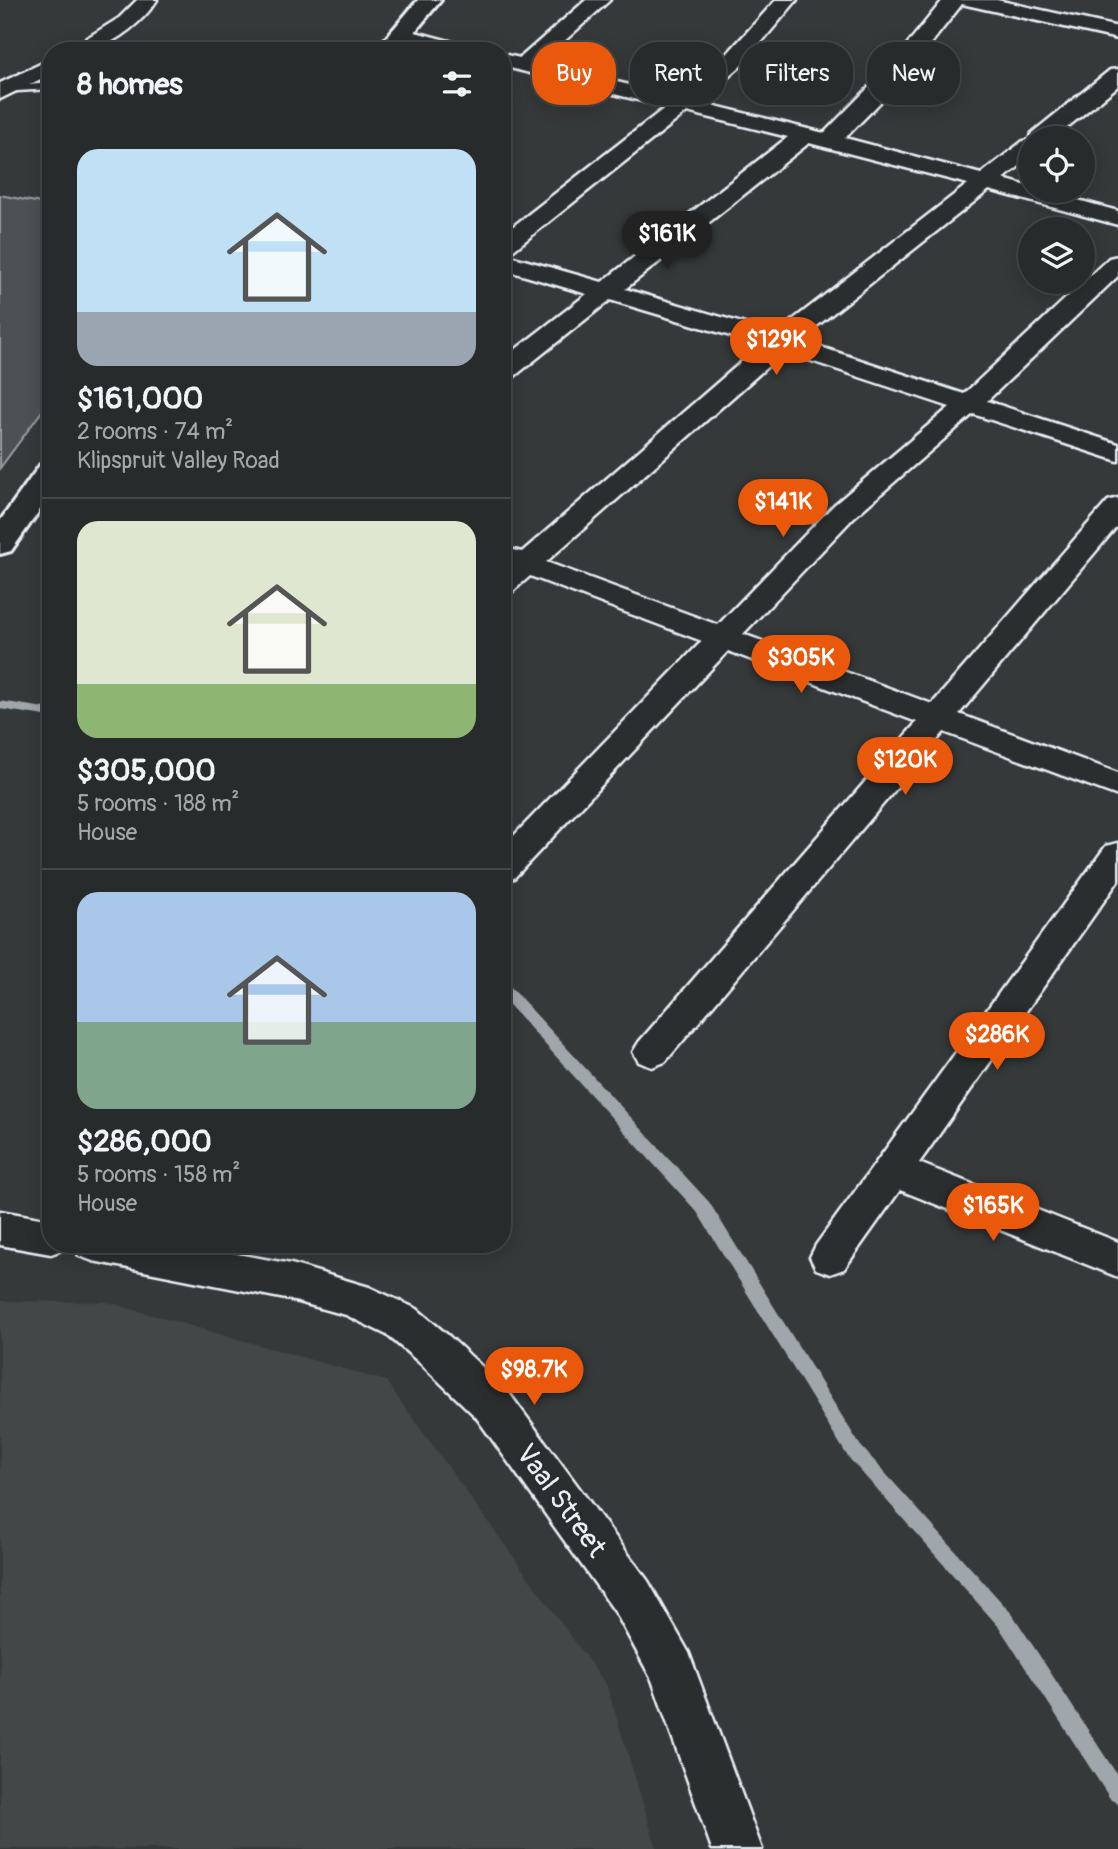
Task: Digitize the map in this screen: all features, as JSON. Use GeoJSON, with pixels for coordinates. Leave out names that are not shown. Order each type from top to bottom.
{"type":"FeatureCollection","features":[{"type":"Feature","properties":{"kind":"main road"},"geometry":{"type":"LineString","coordinates":[[394,42],[430,0]]}},
{"type":"Feature","properties":{"kind":"main road"},"geometry":{"type":"LineString","coordinates":[[0,544],[42,484]]}},
{"type":"Feature","properties":{"kind":"street"},"geometry":{"type":"LineString","coordinates":[[95,42],[142,9],[146,0]]}},
{"type":"Feature","properties":{"kind":"street"},"geometry":{"type":"LineString","coordinates":[[513,63],[600,0]]}},
{"type":"Feature","properties":{"kind":"street"},"geometry":{"type":"LineString","coordinates":[[511,240],[681,106],[735,59],[787,0]]}},
{"type":"Feature","properties":{"kind":"street"},"geometry":{"type":"LineString","coordinates":[[830,140],[896,73],[954,0]]}},
{"type":"Feature","properties":{"kind":"street"},"geometry":{"type":"LineString","coordinates":[[969,0],[1007,4],[1118,33]]}},
{"type":"Feature","properties":{"kind":"street"},"geometry":{"type":"LineString","coordinates":[[513,63],[681,106],[830,140],[1118,218]]}},
{"type":"Feature","properties":{"kind":"street"},"geometry":{"type":"LineString","coordinates":[[2,91],[42,70]]}},
{"type":"Feature","properties":{"kind":"street"},"geometry":{"type":"LineString","coordinates":[[1055,126],[1118,75]]}},
{"type":"Feature","properties":{"kind":"street"},"geometry":{"type":"LineString","coordinates":[[511,366],[806,134]]}},
{"type":"Feature","properties":{"kind":"street"},"geometry":{"type":"LineString","coordinates":[[1018,157],[780,341],[515,560],[1118,785]]}},
{"type":"Feature","properties":{"kind":"street"},"geometry":{"type":"LineString","coordinates":[[511,860],[844,511],[969,404],[1118,263]]}},
{"type":"Feature","properties":{"kind":"street"},"geometry":{"type":"LineString","coordinates":[[511,264],[780,341],[1118,453]]}},
{"type":"Feature","properties":{"kind":"street"},"geometry":{"type":"LineString","coordinates":[[652,1052],[1118,507]]}},
{"type":"Feature","properties":{"kind":"street"},"geometry":{"type":"LineString","coordinates":[[830,1257],[1118,855]]}},
{"type":"Feature","properties":{"kind":"street"},"geometry":{"type":"LineString","coordinates":[[891,1169],[1118,1260]]}},
{"type":"Feature","properties":{"kind":"street"},"geometry":{"type":"LineString","coordinates":[[0,1228],[42,1235]]}},
{"type":"Feature","properties":{"kind":"street","name":"Vaal Street"},"geometry":{"type":"LineString","coordinates":[[139,1253],[278,1280],[355,1300],[402,1322],[491,1403],[632,1597],[672,1670],[737,1849]]}},
{"type":"Feature","properties":{"kind":"lane"},"geometry":{"type":"LineString","coordinates":[[2,91],[42,87]]}},
{"type":"Feature","properties":{"kind":"shaded area"},"geometry":{"type":"Polygon","coordinates":[[[0,195],[42,203],[42,411],[0,468],[0,195]]]}},
{"type":"Feature","properties":{"kind":"shaded area"},"geometry":{"type":"Polygon","coordinates":[[[0,1301],[107,1302],[386,1381],[607,1686],[657,1849],[0,1849],[0,1301]]]}},
{"type":"Feature","properties":{"kind":"waterway"},"geometry":{"type":"LineString","coordinates":[[0,705],[42,712]]}},
{"type":"Feature","properties":{"kind":"waterway"},"geometry":{"type":"LineString","coordinates":[[511,997],[703,1207],[854,1451],[1006,1621],[1118,1793]]}}]}
